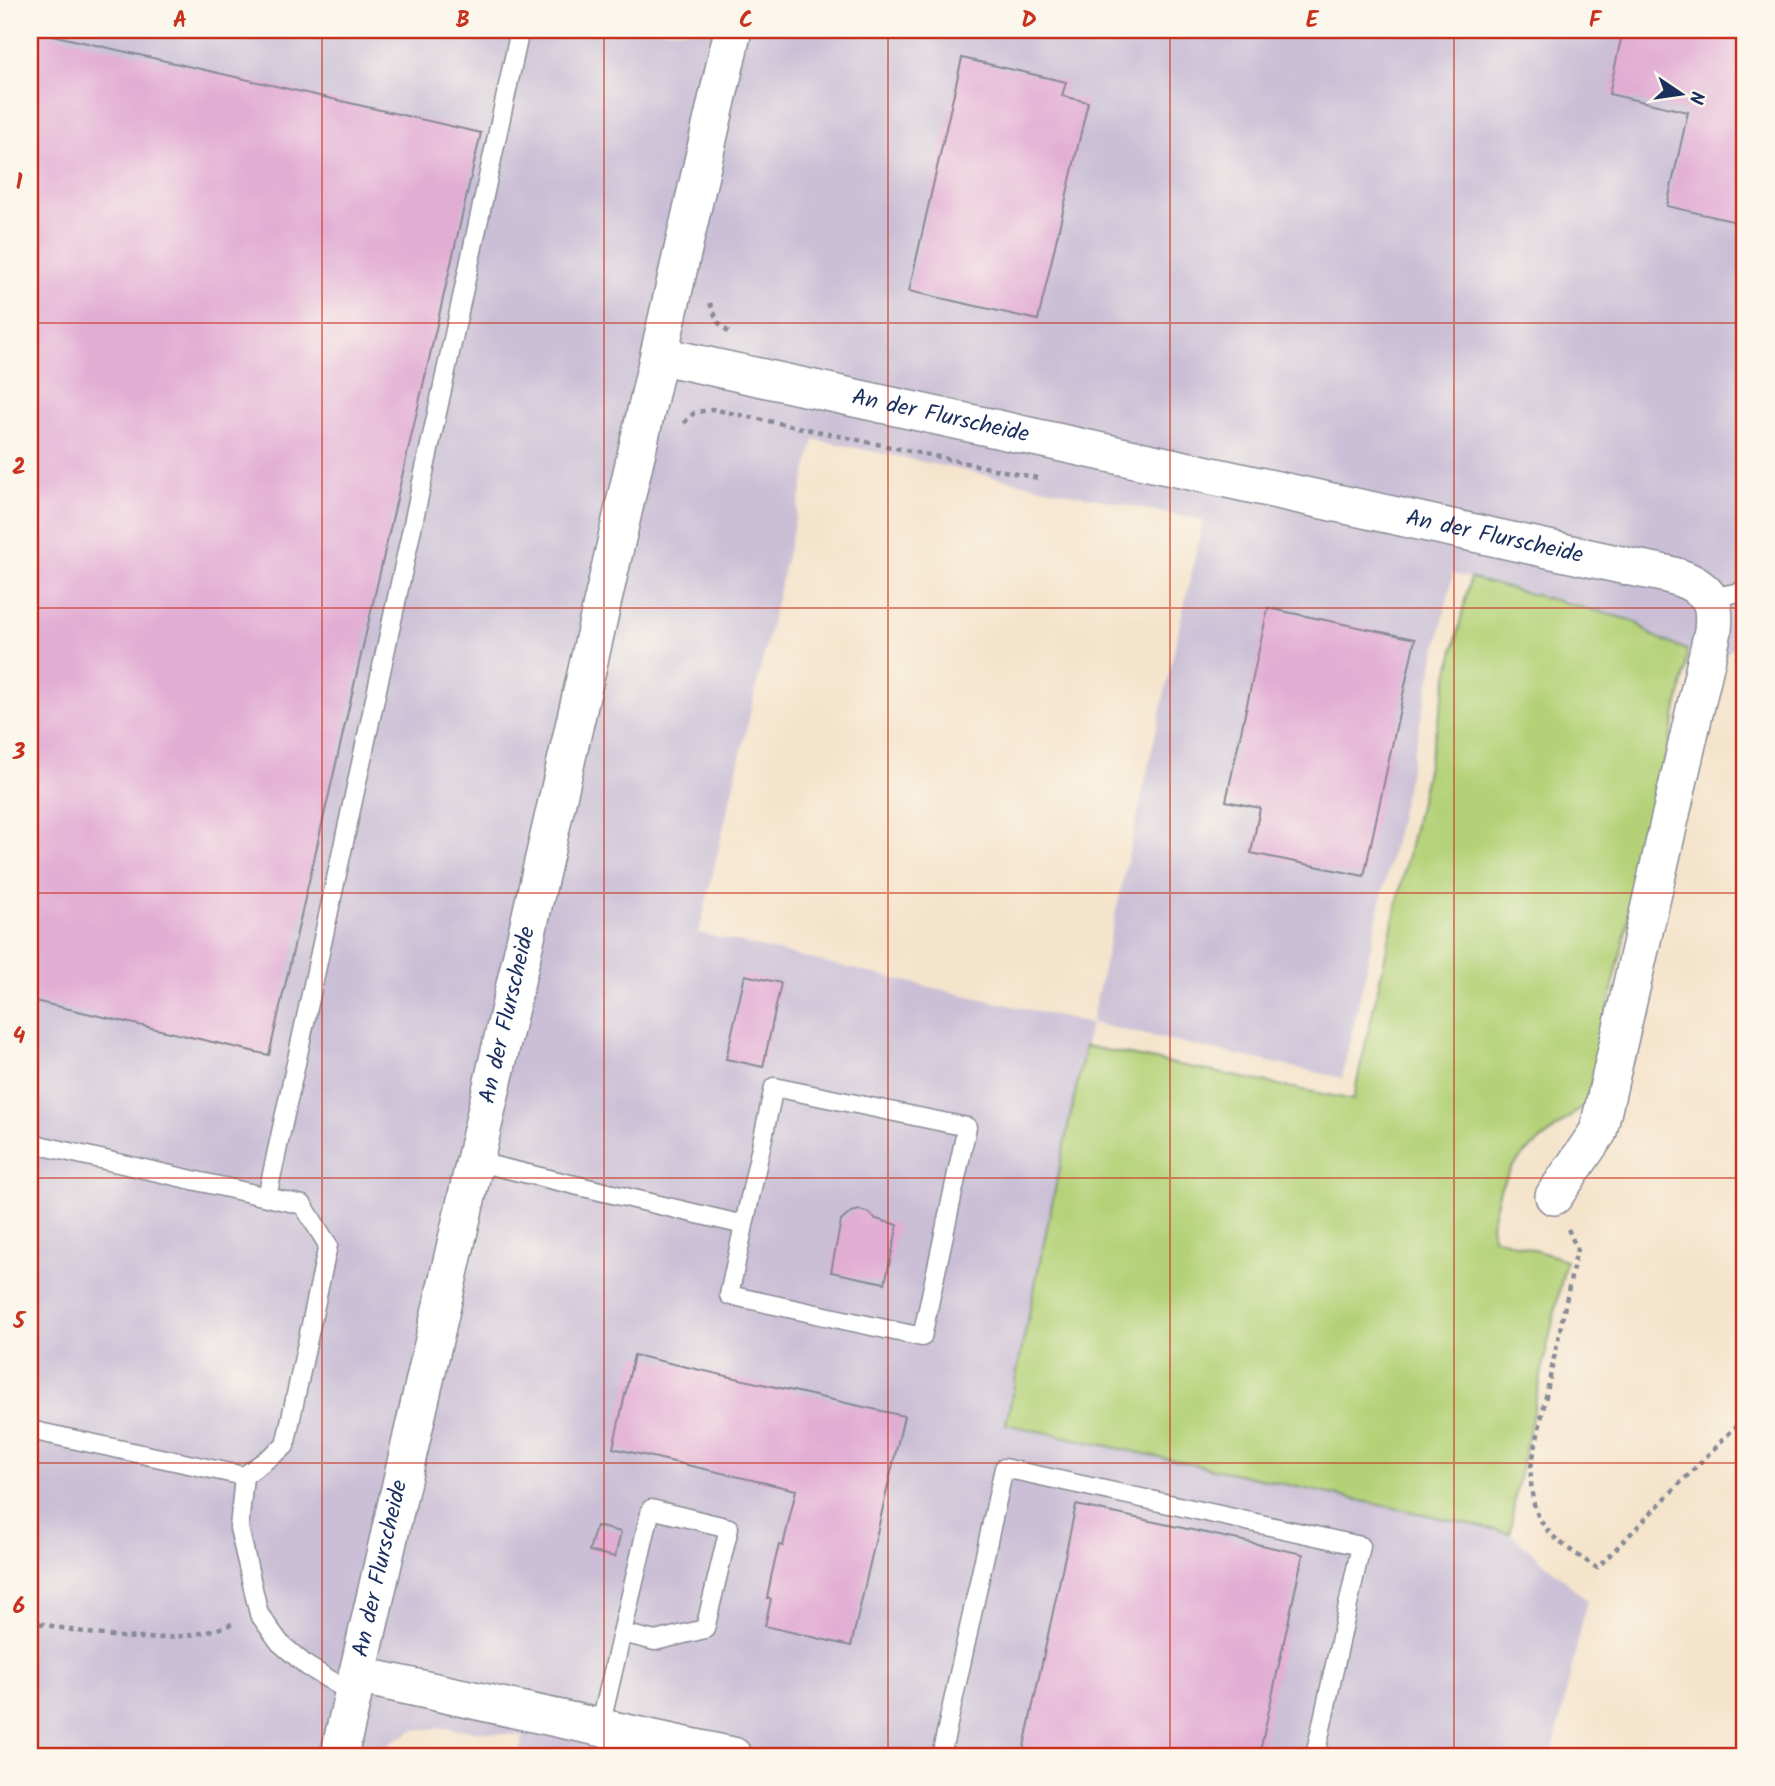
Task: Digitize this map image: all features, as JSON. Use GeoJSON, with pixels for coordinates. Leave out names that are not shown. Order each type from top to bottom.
{"type":"FeatureCollection","features":[{"type":"Feature","properties":{"kind":"street","name":"An der Flurscheide"},"geometry":{"type":"LineString","coordinates":[[339,1756],[473,1161],[662,356],[733,30]]}},
{"type":"Feature","properties":{"kind":"street","name":"An der Flurscheide"},"geometry":{"type":"LineString","coordinates":[[662,356],[1648,571],[1696,585],[1710,598]]}},
{"type":"Feature","properties":{"kind":"street"},"geometry":{"type":"LineString","coordinates":[[1553,1196],[1598,1132],[1713,631],[1714,614],[1710,598]]}},
{"type":"Feature","properties":{"kind":"street","name":"An der Flurscheide"},"geometry":{"type":"LineString","coordinates":[[356,1682],[600,1727],[733,1756]]}},
{"type":"Feature","properties":{"kind":"lane"},"geometry":{"type":"LineString","coordinates":[[267,1197],[520,30]]}},
{"type":"Feature","properties":{"kind":"lane"},"geometry":{"type":"LineString","coordinates":[[1710,598],[1745,591]]}},
{"type":"Feature","properties":{"kind":"lane"},"geometry":{"type":"LineString","coordinates":[[774,1087],[967,1127],[922,1337],[729,1295],[744,1225],[774,1087]]}},
{"type":"Feature","properties":{"kind":"lane"},"geometry":{"type":"LineString","coordinates":[[30,1143],[303,1205],[328,1245],[285,1446],[244,1476],[239,1528],[259,1614],[280,1643],[307,1666],[340,1686],[356,1682]]}},
{"type":"Feature","properties":{"kind":"lane"},"geometry":{"type":"LineString","coordinates":[[473,1161],[744,1225]]}},
{"type":"Feature","properties":{"kind":"lane"},"geometry":{"type":"LineString","coordinates":[[30,1430],[244,1476]]}},
{"type":"Feature","properties":{"kind":"lane"},"geometry":{"type":"LineString","coordinates":[[941,1756],[1004,1468],[1361,1546],[1315,1756]]}},
{"type":"Feature","properties":{"kind":"lane"},"geometry":{"type":"LineString","coordinates":[[600,1727],[651,1509],[729,1528],[705,1629],[655,1641],[622,1633]]}},
{"type":"Feature","properties":{"kind":"path"},"geometry":{"type":"LineString","coordinates":[[707,296],[718,322],[737,341]]}},
{"type":"Feature","properties":{"kind":"path"},"geometry":{"type":"LineString","coordinates":[[679,433],[682,425],[694,412],[712,409],[1050,481]]}},
{"type":"Feature","properties":{"kind":"path"},"geometry":{"type":"LineString","coordinates":[[1553,1196],[1577,1249],[1531,1466],[1530,1492],[1537,1518],[1553,1538],[1597,1568],[1745,1417]]}},
{"type":"Feature","properties":{"kind":"path"},"geometry":{"type":"LineString","coordinates":[[30,1621],[146,1640],[176,1639],[220,1629],[259,1614]]}},
{"type":"Feature","properties":{"kind":"shaded area"},"geometry":{"type":"Polygon","coordinates":[[[30,30],[1745,30],[1745,638],[1722,657],[1687,650],[1653,636],[1633,620],[1453,574],[1342,1078],[1091,1023],[1203,521],[814,439],[699,933],[1090,1024],[1006,1424],[1510,1533],[1587,1600],[1552,1756],[518,1756],[523,1736],[443,1728],[413,1730],[389,1744],[384,1756],[30,1756],[30,30]]]}},
{"type":"Feature","properties":{"kind":"green space"},"geometry":{"type":"Polygon","coordinates":[[[1470,578],[1634,621],[1653,636],[1687,650],[1686,669],[1586,1104],[1524,1154],[1511,1169],[1500,1189],[1491,1225],[1493,1237],[1566,1260],[1515,1496],[1510,1533],[1006,1424],[1085,1046],[1353,1100],[1470,578]]]}},
{"type":"Feature","properties":{"kind":"building"},"geometry":{"type":"Polygon","coordinates":[[[30,30],[481,133],[269,1055],[30,1000],[30,30]]]}},
{"type":"Feature","properties":{"kind":"building"},"geometry":{"type":"Polygon","coordinates":[[[1623,30],[1745,30],[1745,224],[1667,206],[1688,112],[1609,94],[1623,30]]]}},
{"type":"Feature","properties":{"kind":"building"},"geometry":{"type":"Polygon","coordinates":[[[962,58],[1066,82],[1062,96],[1088,102],[1038,320],[909,291],[962,58]]]}},
{"type":"Feature","properties":{"kind":"building"},"geometry":{"type":"Polygon","coordinates":[[[1268,608],[1415,639],[1364,876],[1251,853],[1260,808],[1226,801],[1268,608]]]}},
{"type":"Feature","properties":{"kind":"building"},"geometry":{"type":"Polygon","coordinates":[[[745,975],[781,983],[763,1067],[726,1059],[745,975]]]}},
{"type":"Feature","properties":{"kind":"building"},"geometry":{"type":"Polygon","coordinates":[[[860,1210],[876,1219],[898,1225],[885,1283],[831,1272],[841,1221],[851,1212],[860,1210]]]}},
{"type":"Feature","properties":{"kind":"building"},"geometry":{"type":"Polygon","coordinates":[[[634,1355],[904,1416],[851,1646],[765,1626],[771,1599],[767,1598],[772,1573],[779,1545],[783,1546],[796,1490],[613,1448],[634,1355]]]}},
{"type":"Feature","properties":{"kind":"building"},"geometry":{"type":"Polygon","coordinates":[[[1076,1505],[1303,1554],[1259,1756],[1022,1756],[1076,1505]]]}},
{"type":"Feature","properties":{"kind":"building"},"geometry":{"type":"Polygon","coordinates":[[[596,1526],[621,1532],[615,1557],[589,1551],[596,1526]]]}}]}
